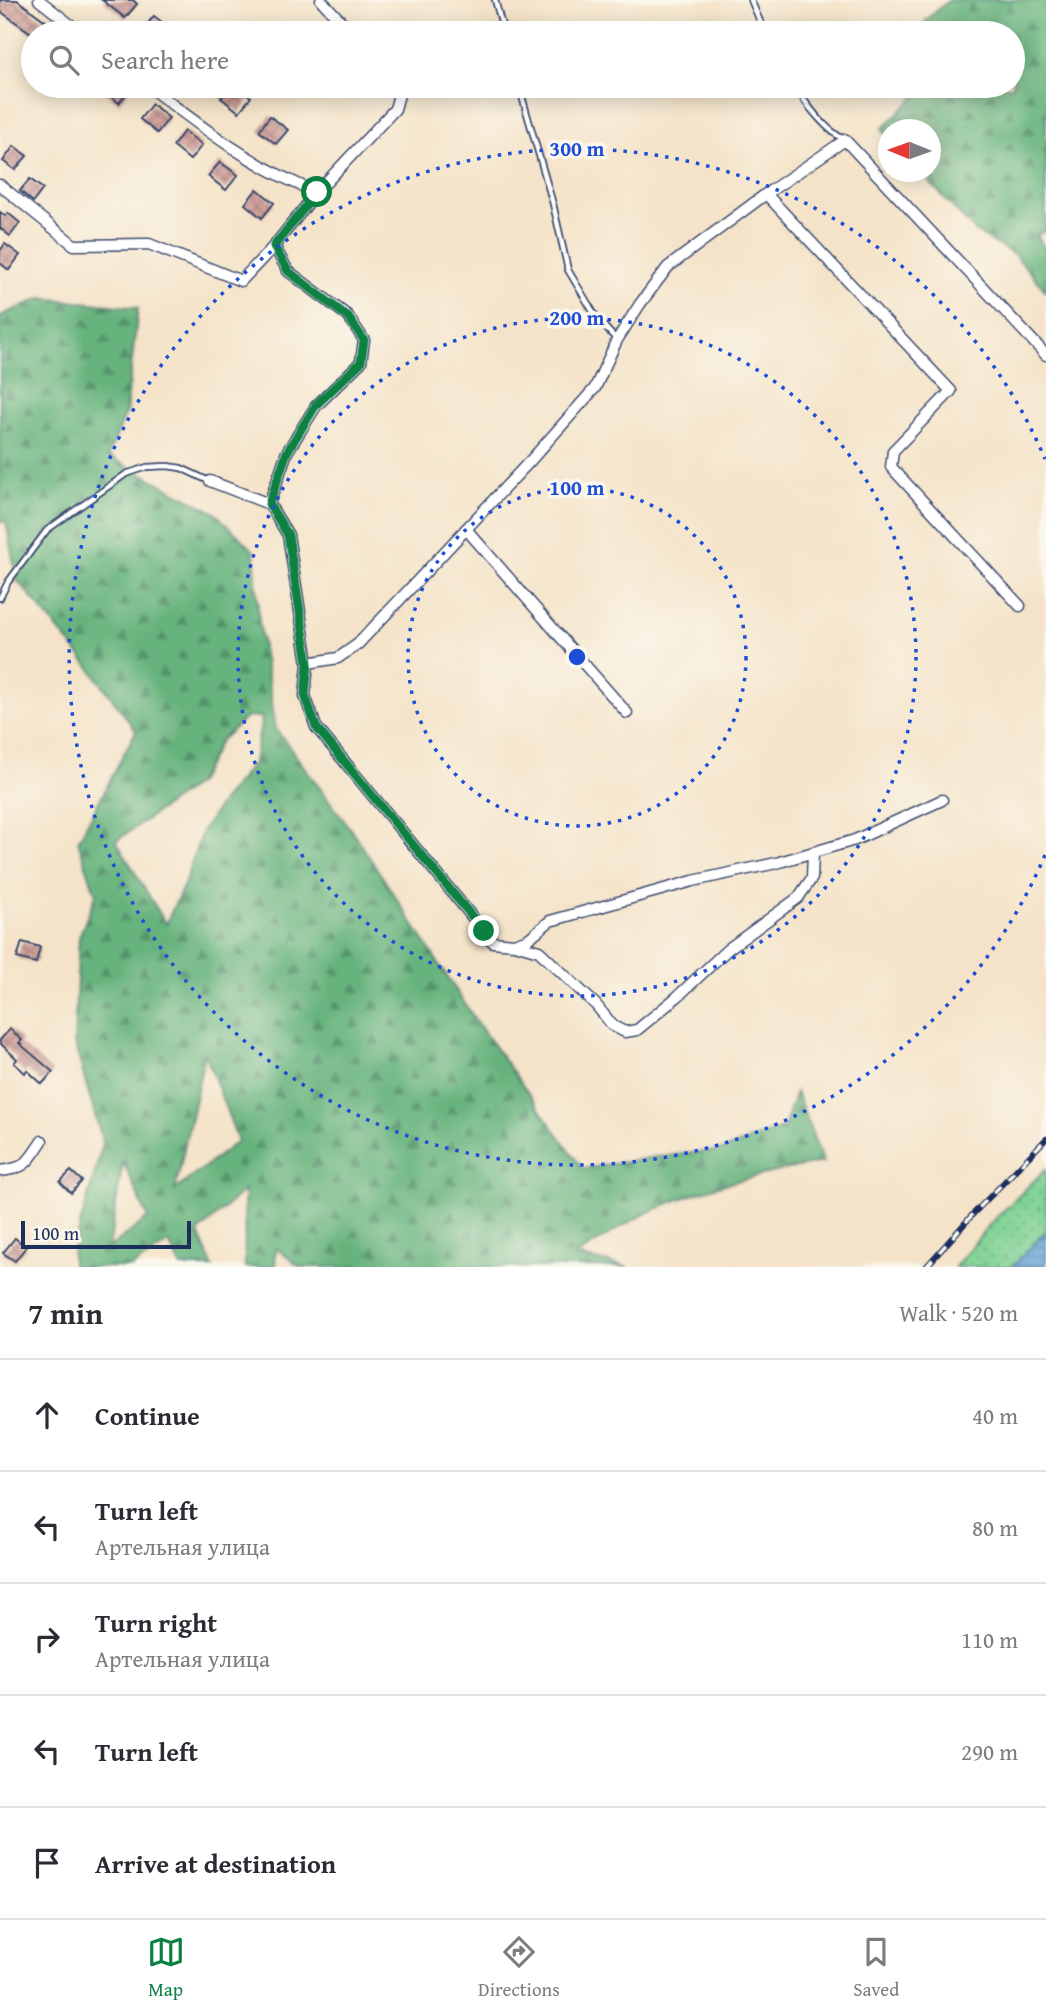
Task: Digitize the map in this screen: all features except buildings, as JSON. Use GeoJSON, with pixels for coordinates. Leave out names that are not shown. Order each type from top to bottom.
{"type":"FeatureCollection","features":[{"type":"Feature","properties":{"kind":"street"},"geometry":{"type":"LineString","coordinates":[[39,0],[66,21]]}},
{"type":"Feature","properties":{"kind":"street"},"geometry":{"type":"LineString","coordinates":[[321,0],[341,21]]}},
{"type":"Feature","properties":{"kind":"street"},"geometry":{"type":"LineString","coordinates":[[165,98],[247,157],[298,185],[317,192]]}},
{"type":"Feature","properties":{"kind":"street"},"geometry":{"type":"LineString","coordinates":[[0,186],[74,246],[149,244],[241,281],[274,246],[317,192],[395,109],[398,98]]}},
{"type":"Feature","properties":{"kind":"street"},"geometry":{"type":"LineString","coordinates":[[308,663],[338,658],[358,644],[531,460],[595,388],[617,340],[668,267],[766,194],[845,140],[1046,355]]}},
{"type":"Feature","properties":{"kind":"street"},"geometry":{"type":"LineString","coordinates":[[766,194],[951,391],[893,451],[891,467],[1020,606]]}},
{"type":"Feature","properties":{"kind":"street"},"geometry":{"type":"LineString","coordinates":[[269,504],[287,452],[316,405],[361,362],[364,340],[348,317],[288,271],[274,246]]}},
{"type":"Feature","properties":{"kind":"street"},"geometry":{"type":"LineString","coordinates":[[210,481],[269,504],[288,535],[308,663],[305,695],[316,727],[493,943],[514,944],[539,951],[596,1005],[613,1026],[625,1032],[637,1030],[728,949],[798,898],[812,878],[813,852]]}},
{"type":"Feature","properties":{"kind":"street"},"geometry":{"type":"LineString","coordinates":[[466,529],[627,713]]}},
{"type":"Feature","properties":{"kind":"street"},"geometry":{"type":"LineString","coordinates":[[514,944],[528,939],[550,922],[693,881],[776,863],[855,840],[942,800]]}},
{"type":"Feature","properties":{"kind":"street"},"geometry":{"type":"LineString","coordinates":[[0,1171],[18,1169],[42,1141]]}},
{"type":"Feature","properties":{"kind":"lane"},"geometry":{"type":"LineString","coordinates":[[495,0],[501,21]]}},
{"type":"Feature","properties":{"kind":"lane"},"geometry":{"type":"LineString","coordinates":[[751,0],[760,21]]}},
{"type":"Feature","properties":{"kind":"lane"},"geometry":{"type":"LineString","coordinates":[[522,98],[553,204],[568,270],[598,320],[617,340]]}},
{"type":"Feature","properties":{"kind":"lane"},"geometry":{"type":"LineString","coordinates":[[802,98],[836,136],[845,140]]}},
{"type":"Feature","properties":{"kind":"lane"},"geometry":{"type":"LineString","coordinates":[[0,598],[8,582],[47,530],[126,474],[147,467],[167,466],[181,468],[210,481]]}},
{"type":"Feature","properties":{"kind":"green space"},"geometry":{"type":"Polygon","coordinates":[[[949,0],[1046,0],[1046,231],[1037,234],[1046,252],[1046,291],[1016,256],[976,232],[929,182],[941,182],[941,119],[892,119],[914,98],[1025,98],[1025,21],[925,21],[949,0]]]}},
{"type":"Feature","properties":{"kind":"green space"},"geometry":{"type":"Polygon","coordinates":[[[41,298],[138,308],[126,413],[108,456],[214,512],[254,551],[259,622],[276,729],[357,838],[478,1024],[583,1169],[654,1157],[723,1150],[784,1127],[796,1092],[823,1162],[748,1178],[676,1201],[630,1222],[575,1256],[628,1267],[300,1267],[276,1248],[275,1267],[245,1267],[244,1190],[198,1233],[213,1267],[181,1267],[169,1243],[132,1267],[72,1267],[72,1254],[103,1143],[74,1042],[79,937],[96,895],[78,841],[136,731],[87,664],[17,580],[6,522],[0,522],[0,316],[41,298]],[[247,717],[220,741],[198,783],[116,841],[166,924],[185,882],[202,831],[254,762],[262,717],[247,717]],[[205,1053],[175,1190],[238,1141],[205,1053]],[[123,1162],[109,1247],[148,1218],[123,1162]]]}},
{"type":"Feature","properties":{"kind":"green space"},"geometry":{"type":"Polygon","coordinates":[[[1046,1169],[1046,1231],[1013,1267],[955,1267],[991,1223],[1046,1169]]]}},
{"type":"Feature","properties":{"kind":"water"},"geometry":{"type":"Polygon","coordinates":[[[1046,1231],[1046,1267],[1013,1267],[1013,1266],[1046,1231]]]}},
{"type":"Feature","properties":{"kind":"railway"},"geometry":{"type":"LineString","coordinates":[[926,1267],[1046,1139]]}},
{"type":"Feature","properties":{"kind":"route"},"geometry":{"type":"LineString","coordinates":[[317,192],[274,246],[288,271],[348,317],[364,340],[361,362],[316,405],[287,452],[269,504],[288,535],[308,663],[305,695],[316,727],[484,931]]}}]}
